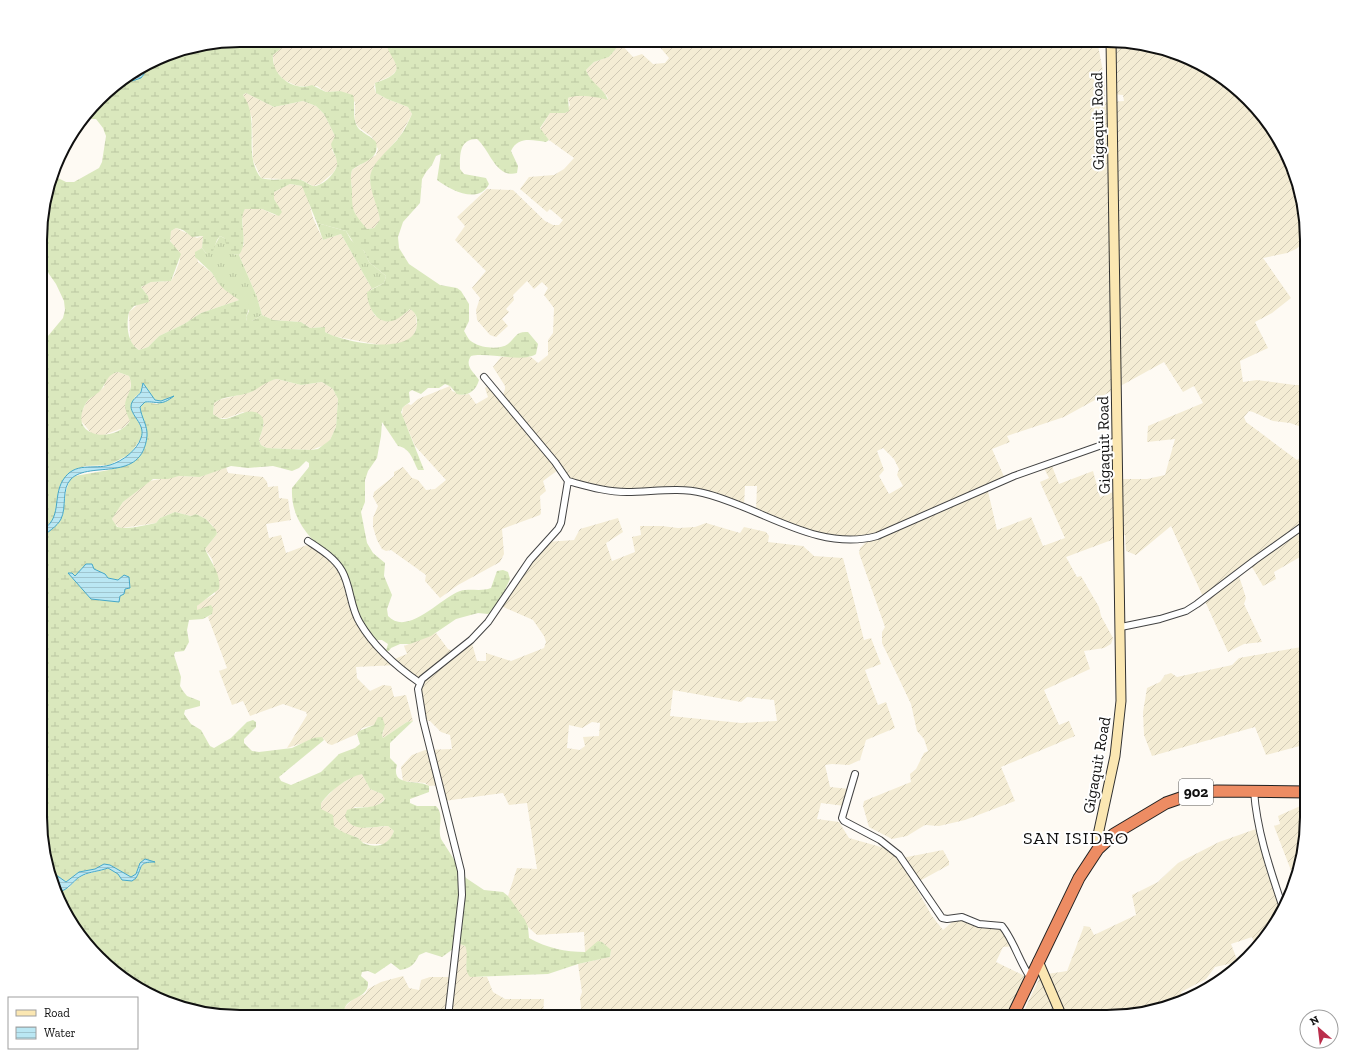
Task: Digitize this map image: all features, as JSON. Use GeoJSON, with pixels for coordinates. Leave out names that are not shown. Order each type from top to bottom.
{"type":"FeatureCollection","features":[{"type":"Feature","properties":{"kind":"highway","name":"902"},"geometry":{"type":"LineString","coordinates":[[1015,1010],[1079,878],[1101,846],[1114,834],[1137,819],[1185,795],[1206,791],[1300,792]]}},
{"type":"Feature","properties":{"kind":"main road","name":"Gigaquit Road"},"geometry":{"type":"LineString","coordinates":[[1101,846],[1098,834],[1113,771],[1120,721],[1121,627],[1111,47]]}},
{"type":"Feature","properties":{"kind":"main road"},"geometry":{"type":"LineString","coordinates":[[1038,962],[1059,1010]]}},
{"type":"Feature","properties":{"kind":"street"},"geometry":{"type":"LineString","coordinates":[[484,377],[555,462],[568,481],[610,491],[679,490],[701,492],[723,499],[804,531],[829,537],[861,540],[888,532],[1014,476],[1102,444],[1118,441]]}},
{"type":"Feature","properties":{"kind":"street"},"geometry":{"type":"LineString","coordinates":[[449,1010],[463,888],[459,857],[420,704],[420,683],[425,676],[471,640],[488,622],[530,560],[558,529],[561,523],[568,481]]}},
{"type":"Feature","properties":{"kind":"street"},"geometry":{"type":"LineString","coordinates":[[1121,627],[1160,619],[1198,604],[1255,560],[1300,528]]}},
{"type":"Feature","properties":{"kind":"street"},"geometry":{"type":"LineString","coordinates":[[308,541],[334,561],[342,571],[354,609],[367,634],[395,664],[420,683]]}},
{"type":"Feature","properties":{"kind":"street"},"geometry":{"type":"LineString","coordinates":[[854,774],[842,818],[844,821],[876,837],[899,855],[942,918],[947,919],[962,917],[982,924],[1002,926],[1013,943],[1021,963],[1030,977]]}},
{"type":"Feature","properties":{"kind":"street"},"geometry":{"type":"LineString","coordinates":[[1254,791],[1256,817],[1264,852],[1281,901]]}},
{"type":"Feature","properties":{"kind":"shaded area"},"geometry":{"type":"Polygon","coordinates":[[[282,47],[389,47],[397,66],[396,71],[391,76],[375,83],[374,87],[376,93],[408,107],[412,114],[400,136],[374,166],[371,173],[370,180],[380,220],[374,228],[367,229],[357,218],[351,204],[352,187],[350,178],[352,170],[376,155],[378,149],[372,137],[358,127],[355,121],[355,102],[340,91],[326,92],[317,86],[297,86],[284,80],[274,69],[273,55],[282,47]]]}},
{"type":"Feature","properties":{"kind":"shaded area"},"geometry":{"type":"Polygon","coordinates":[[[617,47],[624,47],[633,57],[642,54],[653,64],[665,63],[669,58],[660,47],[1098,47],[1105,82],[1105,102],[1112,102],[1124,101],[1123,95],[1112,94],[1112,47],[1120,47],[1169,57],[1193,67],[1214,79],[1244,103],[1268,133],[1280,154],[1290,178],[1300,227],[1300,246],[1287,253],[1263,258],[1291,298],[1272,313],[1255,322],[1268,348],[1240,361],[1243,382],[1257,380],[1300,385],[1300,427],[1290,423],[1273,421],[1249,411],[1244,417],[1246,422],[1297,460],[1300,458],[1300,557],[1274,572],[1276,579],[1263,586],[1252,567],[1239,576],[1246,598],[1244,604],[1262,642],[1244,644],[1228,652],[1171,526],[1136,555],[1126,551],[1125,535],[1066,557],[1077,577],[1081,576],[1099,607],[1101,616],[1113,638],[1111,644],[1104,648],[1084,651],[1090,669],[1044,690],[1059,725],[1069,721],[1075,736],[1001,767],[1015,801],[965,820],[939,826],[925,825],[907,836],[892,839],[869,827],[863,806],[864,801],[911,782],[910,774],[916,769],[924,753],[928,751],[924,739],[917,731],[911,704],[882,643],[882,632],[885,627],[859,553],[860,548],[867,541],[866,538],[815,533],[756,511],[757,486],[745,486],[744,506],[711,493],[610,490],[569,479],[561,468],[543,481],[546,491],[540,496],[540,515],[502,529],[504,554],[500,562],[458,585],[440,598],[425,581],[426,575],[391,550],[386,551],[382,549],[377,540],[373,527],[373,518],[378,506],[373,497],[374,492],[394,476],[394,472],[403,467],[412,478],[418,480],[426,490],[435,489],[446,480],[415,446],[402,415],[403,407],[408,404],[411,405],[418,399],[450,386],[452,391],[462,395],[469,394],[476,404],[488,397],[485,388],[491,383],[503,395],[505,386],[493,367],[501,357],[531,357],[538,363],[548,355],[548,340],[553,333],[554,308],[544,295],[548,288],[542,282],[534,289],[527,281],[513,295],[514,300],[506,309],[509,312],[502,319],[508,326],[496,337],[490,335],[477,320],[476,310],[480,298],[472,288],[486,271],[455,240],[465,226],[457,217],[487,189],[513,190],[545,221],[553,225],[559,225],[563,220],[550,209],[547,212],[520,189],[529,177],[554,175],[564,169],[574,158],[549,140],[540,129],[550,113],[565,113],[570,105],[568,98],[573,96],[595,96],[608,99],[607,96],[590,79],[586,70],[594,62],[609,57],[617,47]],[[1164,362],[1064,417],[1007,436],[1010,442],[992,449],[1005,479],[987,487],[997,530],[1031,517],[1043,546],[1065,538],[1040,482],[1049,478],[1042,464],[1050,461],[1059,484],[1093,471],[1100,497],[1116,491],[1115,479],[1147,479],[1165,475],[1175,439],[1147,442],[1148,426],[1203,403],[1194,386],[1183,392],[1164,362]],[[883,448],[877,451],[884,470],[879,476],[889,494],[903,486],[897,475],[899,469],[894,459],[883,448]]]}},
{"type":"Feature","properties":{"kind":"shaded area"},"geometry":{"type":"Polygon","coordinates":[[[246,93],[274,107],[303,101],[316,106],[324,114],[335,136],[332,150],[337,159],[337,166],[333,173],[320,184],[313,186],[302,180],[261,178],[253,160],[252,118],[243,95],[246,93]]]}},
{"type":"Feature","properties":{"kind":"shaded area"},"geometry":{"type":"Polygon","coordinates":[[[290,184],[302,186],[306,191],[313,218],[323,240],[341,234],[372,289],[368,292],[369,303],[375,316],[400,317],[410,309],[414,311],[417,327],[412,338],[400,344],[385,346],[333,336],[325,332],[324,327],[310,328],[301,322],[273,320],[262,315],[257,297],[239,255],[244,244],[242,214],[245,209],[252,208],[262,209],[275,215],[281,212],[274,199],[274,192],[290,184]]]}},
{"type":"Feature","properties":{"kind":"shaded area"},"geometry":{"type":"Polygon","coordinates":[[[176,228],[197,238],[203,236],[202,248],[196,252],[198,262],[212,273],[218,283],[239,300],[201,313],[184,324],[159,336],[148,347],[139,350],[132,344],[130,339],[129,312],[148,296],[141,287],[151,282],[171,281],[174,276],[180,260],[178,250],[173,246],[169,238],[171,231],[176,228]]]}},
{"type":"Feature","properties":{"kind":"shaded area"},"geometry":{"type":"Polygon","coordinates":[[[118,372],[129,376],[131,381],[130,394],[125,405],[130,421],[123,428],[101,436],[92,434],[81,421],[81,414],[87,401],[104,387],[106,379],[112,373],[118,372]]]}},
{"type":"Feature","properties":{"kind":"shaded area"},"geometry":{"type":"Polygon","coordinates":[[[277,379],[301,385],[322,382],[333,389],[338,399],[336,427],[330,440],[325,445],[311,450],[267,448],[261,445],[259,440],[264,424],[243,412],[227,418],[219,418],[213,414],[214,403],[219,400],[251,392],[267,381],[277,379]]]}},
{"type":"Feature","properties":{"kind":"shaded area"},"geometry":{"type":"Polygon","coordinates":[[[226,467],[228,473],[263,477],[267,482],[268,487],[278,486],[279,498],[288,499],[291,520],[266,524],[269,538],[281,535],[286,553],[307,545],[324,554],[344,573],[356,616],[392,660],[407,654],[404,646],[436,633],[448,649],[456,652],[471,640],[477,661],[486,661],[486,653],[511,661],[544,648],[546,642],[544,636],[533,620],[501,606],[546,542],[574,540],[580,529],[618,518],[623,532],[606,543],[612,561],[635,552],[632,537],[641,535],[640,526],[678,528],[695,527],[706,523],[740,533],[744,527],[766,532],[769,536],[768,542],[803,546],[814,556],[843,558],[864,640],[871,638],[881,664],[865,670],[878,705],[886,702],[895,728],[866,740],[860,760],[849,765],[825,765],[830,787],[850,789],[845,806],[821,803],[817,819],[839,822],[849,838],[895,851],[902,858],[943,850],[949,861],[949,865],[914,884],[932,916],[943,930],[958,917],[999,925],[1014,946],[1003,947],[996,962],[1027,977],[1012,1010],[581,1010],[580,998],[582,992],[578,964],[610,957],[611,951],[602,942],[585,952],[584,932],[537,935],[528,927],[508,896],[517,868],[537,869],[527,803],[509,805],[503,793],[444,801],[440,785],[429,786],[425,783],[403,781],[401,767],[412,755],[425,750],[452,749],[450,735],[441,732],[430,721],[424,720],[420,682],[398,665],[356,667],[357,678],[370,691],[383,685],[391,686],[394,697],[406,695],[413,721],[407,722],[383,738],[382,735],[384,730],[374,725],[362,728],[357,734],[332,745],[328,744],[322,737],[287,748],[307,715],[306,712],[283,704],[250,716],[243,701],[232,705],[219,671],[227,668],[208,617],[212,614],[206,607],[202,610],[197,610],[197,606],[201,602],[215,594],[216,574],[212,559],[205,549],[217,534],[213,526],[206,519],[196,514],[191,516],[175,512],[160,518],[156,523],[122,528],[118,527],[112,519],[123,502],[149,481],[179,476],[200,477],[226,467]],[[673,690],[670,716],[741,723],[777,721],[774,700],[747,697],[741,702],[673,690]],[[592,722],[582,728],[569,725],[567,748],[580,750],[585,746],[583,737],[599,736],[600,723],[592,722]]]}},
{"type":"Feature","properties":{"kind":"shaded area"},"geometry":{"type":"Polygon","coordinates":[[[1300,647],[1300,746],[1266,755],[1255,727],[1152,756],[1144,735],[1143,712],[1147,688],[1160,682],[1165,675],[1171,673],[1177,677],[1232,665],[1239,658],[1300,647]]]}},
{"type":"Feature","properties":{"kind":"shaded area"},"geometry":{"type":"Polygon","coordinates":[[[362,773],[370,789],[382,794],[385,799],[376,807],[354,807],[365,828],[388,826],[394,831],[391,839],[385,844],[370,844],[362,842],[357,837],[346,835],[334,826],[321,809],[321,803],[337,786],[362,773]]]}},
{"type":"Feature","properties":{"kind":"shaded area"},"geometry":{"type":"Polygon","coordinates":[[[1300,806],[1300,830],[1292,872],[1274,826],[1280,824],[1278,816],[1300,806]]]}},
{"type":"Feature","properties":{"kind":"shaded area"},"geometry":{"type":"Polygon","coordinates":[[[1256,829],[1266,868],[1280,904],[1268,924],[1254,942],[1252,937],[1231,944],[1237,960],[1233,963],[1215,967],[1206,979],[1181,992],[1182,995],[1169,1000],[1145,1006],[1120,1010],[1024,1010],[1041,975],[1067,971],[1084,926],[1090,927],[1094,935],[1136,915],[1132,895],[1158,882],[1178,863],[1219,842],[1256,829]]]}},
{"type":"Feature","properties":{"kind":"shaded area"},"geometry":{"type":"Polygon","coordinates":[[[460,944],[465,946],[468,952],[466,968],[477,977],[487,977],[493,992],[505,999],[544,999],[543,1010],[344,1010],[344,1008],[354,998],[365,994],[368,989],[381,982],[403,976],[409,988],[419,990],[421,980],[430,977],[449,977],[453,949],[460,944]]]}},
{"type":"Feature","properties":{"kind":"green space"},"geometry":{"type":"Polygon","coordinates":[[[227,47],[283,47],[273,55],[273,62],[279,75],[285,80],[298,86],[305,87],[312,85],[326,92],[340,91],[353,95],[355,121],[361,131],[376,142],[377,148],[370,159],[352,170],[351,175],[353,207],[358,218],[367,229],[374,228],[380,220],[371,188],[371,172],[378,161],[402,134],[412,114],[408,107],[376,93],[375,83],[394,74],[396,69],[396,64],[387,47],[617,47],[609,57],[594,62],[586,70],[588,75],[608,100],[582,96],[568,98],[569,111],[565,113],[550,113],[540,128],[549,140],[546,142],[526,140],[517,143],[514,146],[511,151],[518,166],[517,173],[510,174],[504,172],[494,162],[477,139],[471,140],[464,145],[462,149],[460,169],[464,174],[486,178],[489,184],[478,194],[464,194],[449,188],[437,180],[441,154],[436,156],[432,165],[422,179],[420,203],[403,222],[398,237],[399,248],[409,264],[440,285],[457,288],[461,291],[469,304],[469,321],[464,331],[471,341],[477,345],[496,348],[505,346],[521,332],[528,332],[538,344],[536,354],[530,357],[514,358],[486,355],[471,356],[469,366],[479,380],[476,387],[468,394],[457,394],[450,386],[445,384],[439,388],[428,388],[421,394],[412,390],[409,392],[410,402],[403,407],[401,412],[424,470],[418,470],[408,452],[402,447],[398,446],[382,422],[377,458],[368,471],[365,480],[365,502],[361,512],[367,543],[373,553],[385,563],[384,576],[392,595],[387,609],[388,616],[396,621],[405,622],[414,619],[460,591],[483,590],[491,588],[497,571],[503,570],[508,572],[510,579],[498,605],[491,612],[488,614],[478,613],[456,619],[431,636],[410,644],[400,644],[391,648],[389,651],[386,651],[388,644],[382,640],[375,640],[364,624],[356,606],[347,577],[310,537],[297,516],[293,503],[292,488],[309,467],[309,463],[306,461],[299,468],[292,471],[273,466],[248,468],[231,466],[200,477],[179,476],[168,479],[153,479],[123,502],[112,519],[117,527],[127,528],[156,523],[160,518],[175,512],[191,516],[196,514],[206,519],[216,530],[217,534],[205,549],[217,573],[219,579],[219,589],[197,606],[197,610],[211,605],[213,609],[212,614],[203,619],[189,620],[187,630],[189,642],[184,651],[175,652],[174,655],[181,677],[180,686],[187,696],[200,701],[200,706],[185,710],[184,714],[191,724],[201,730],[210,746],[214,748],[231,738],[247,722],[253,720],[256,722],[256,727],[244,739],[244,743],[252,751],[259,752],[292,748],[313,738],[322,737],[324,740],[279,777],[281,781],[291,785],[321,772],[339,754],[355,748],[360,744],[357,734],[359,731],[374,725],[378,717],[382,717],[385,725],[382,735],[383,738],[407,722],[413,721],[390,743],[390,758],[397,765],[396,772],[401,780],[429,786],[429,792],[410,799],[410,803],[417,806],[436,806],[439,810],[441,839],[466,878],[484,890],[503,892],[508,896],[525,920],[528,927],[529,938],[549,947],[578,952],[585,952],[598,941],[602,942],[611,950],[610,957],[578,964],[548,974],[470,977],[466,966],[467,954],[465,946],[460,944],[442,957],[426,952],[419,955],[412,966],[404,969],[400,970],[391,963],[375,974],[368,971],[362,972],[361,976],[368,982],[367,988],[365,992],[349,1003],[344,1010],[227,1010],[178,1000],[154,990],[133,978],[103,954],[79,924],[67,903],[61,889],[69,888],[78,879],[86,874],[108,868],[118,874],[122,880],[132,881],[136,878],[143,864],[154,862],[145,859],[140,863],[136,874],[131,877],[110,865],[104,864],[95,869],[79,872],[66,882],[56,875],[47,830],[47,531],[63,514],[66,491],[70,479],[75,476],[109,470],[135,460],[146,428],[140,413],[140,407],[145,402],[157,404],[172,397],[161,401],[155,400],[143,383],[140,393],[135,397],[131,408],[142,429],[142,437],[130,454],[109,465],[85,466],[72,471],[57,508],[54,520],[47,526],[47,339],[63,318],[65,310],[64,301],[56,284],[47,271],[47,227],[57,178],[66,182],[74,182],[99,168],[102,162],[106,136],[103,128],[96,119],[90,119],[103,103],[122,87],[131,80],[141,78],[144,72],[154,67],[178,57],[202,51],[227,47]],[[246,93],[243,95],[251,115],[253,158],[256,169],[261,178],[271,180],[296,179],[313,186],[317,186],[324,182],[334,172],[337,165],[337,160],[331,144],[335,136],[324,114],[316,106],[303,101],[274,107],[246,93]],[[290,184],[274,192],[274,199],[282,212],[279,216],[262,209],[245,209],[242,220],[244,237],[242,249],[239,255],[233,254],[228,249],[224,238],[220,236],[213,251],[206,253],[202,248],[203,236],[192,237],[183,230],[176,228],[171,231],[170,241],[181,254],[171,281],[151,282],[141,287],[148,296],[149,302],[134,306],[129,312],[128,317],[128,333],[135,347],[139,350],[148,347],[159,336],[184,324],[201,313],[239,300],[246,300],[250,306],[246,317],[247,321],[252,321],[262,315],[273,320],[301,322],[310,328],[325,327],[325,332],[334,336],[363,343],[394,344],[406,340],[415,333],[417,317],[410,309],[401,317],[389,321],[383,321],[374,314],[367,298],[367,292],[384,283],[386,276],[369,262],[364,251],[355,245],[346,231],[317,223],[302,186],[290,184]],[[118,372],[114,373],[107,380],[100,391],[87,401],[82,415],[82,424],[87,430],[95,434],[104,435],[114,433],[123,428],[130,421],[125,405],[131,388],[131,381],[129,376],[118,372]],[[277,379],[251,392],[218,400],[214,403],[213,414],[224,419],[249,412],[259,414],[263,419],[263,423],[259,440],[261,445],[267,448],[318,449],[330,440],[336,427],[338,399],[333,389],[322,382],[301,385],[277,379]],[[82,568],[79,573],[74,576],[72,573],[78,584],[91,599],[120,596],[125,589],[130,588],[122,578],[118,580],[108,578],[103,573],[93,569],[82,568]],[[362,774],[339,785],[329,794],[321,803],[321,809],[333,815],[334,826],[347,834],[357,837],[363,843],[378,846],[386,843],[394,831],[388,826],[370,828],[358,827],[348,822],[345,816],[347,810],[377,805],[385,799],[382,794],[370,789],[362,774]]]}},
{"type":"Feature","properties":{"kind":"green space"},"geometry":{"type":"Polygon","coordinates":[[[317,223],[346,231],[351,240],[364,251],[369,262],[386,276],[384,283],[372,289],[341,234],[323,240],[317,223]]]}},
{"type":"Feature","properties":{"kind":"green space"},"geometry":{"type":"Polygon","coordinates":[[[220,236],[224,238],[233,254],[239,255],[257,297],[262,315],[252,321],[247,321],[246,317],[249,311],[246,301],[239,300],[225,290],[218,283],[212,273],[195,257],[195,252],[202,248],[206,253],[215,245],[220,236]]]}},
{"type":"Feature","properties":{"kind":"water"},"geometry":{"type":"Polygon","coordinates":[[[144,72],[141,78],[132,81],[133,79],[144,72]]]}},
{"type":"Feature","properties":{"kind":"water"},"geometry":{"type":"Polygon","coordinates":[[[143,383],[155,400],[161,401],[174,396],[160,403],[145,402],[140,407],[147,432],[143,451],[136,460],[126,466],[90,471],[71,479],[66,488],[64,509],[61,519],[47,533],[47,527],[55,514],[60,487],[68,474],[79,468],[110,465],[124,458],[136,447],[141,438],[142,429],[132,411],[131,404],[141,392],[143,383]]]}},
{"type":"Feature","properties":{"kind":"water"},"geometry":{"type":"Polygon","coordinates":[[[86,564],[92,564],[94,569],[105,574],[108,578],[118,580],[124,575],[129,577],[130,588],[125,589],[124,594],[120,596],[119,602],[91,599],[68,573],[72,573],[75,576],[86,564]]]}},
{"type":"Feature","properties":{"kind":"water"},"geometry":{"type":"Polygon","coordinates":[[[145,859],[155,862],[143,864],[136,878],[132,881],[122,880],[118,874],[108,868],[83,875],[62,891],[56,875],[66,882],[79,872],[95,869],[104,864],[110,865],[131,877],[136,874],[140,863],[145,859]]]}},
{"type":"Feature","properties":{"kind":"district","name":"SAN ISIDRO"},"geometry":{"type":"Point","coordinates":[1076,838]}}]}
